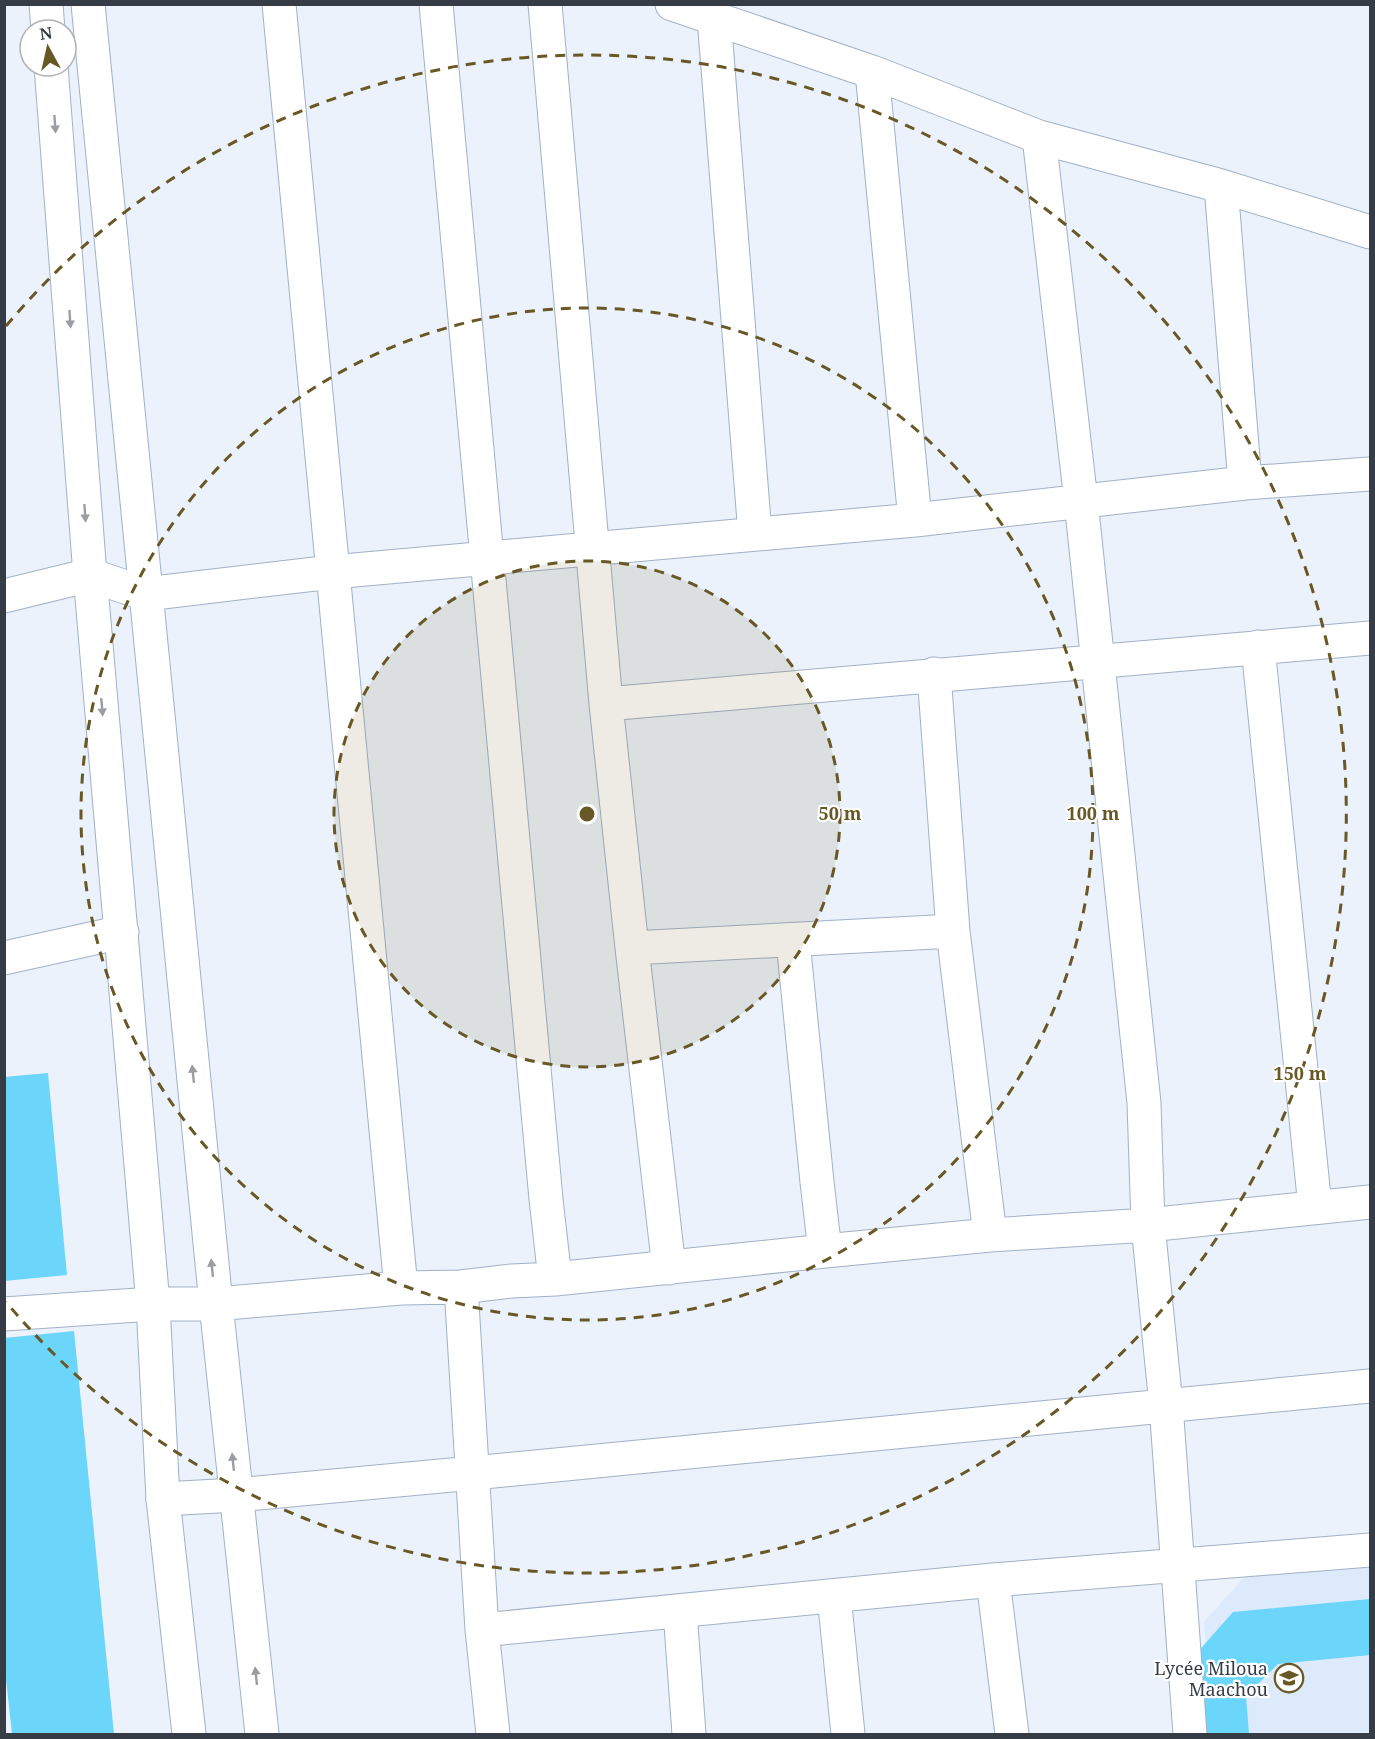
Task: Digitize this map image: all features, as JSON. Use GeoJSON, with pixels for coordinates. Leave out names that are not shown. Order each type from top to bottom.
{"type":"FeatureCollection","features":[{"type":"Feature","properties":{"kind":"street"},"geometry":{"type":"LineString","coordinates":[[88,4],[216,1304],[262,1734]]}},
{"type":"Feature","properties":{"kind":"street"},"geometry":{"type":"LineString","coordinates":[[279,4],[401,1288]]}},
{"type":"Feature","properties":{"kind":"street"},"geometry":{"type":"LineString","coordinates":[[435,4],[555,1279]]}},
{"type":"Feature","properties":{"kind":"street"},"geometry":{"type":"LineString","coordinates":[[545,4],[606,704],[669,1268]]}},
{"type":"Feature","properties":{"kind":"street"},"geometry":{"type":"LineString","coordinates":[[672,4],[872,72],[1039,137],[1221,186],[1371,232]]}},
{"type":"Feature","properties":{"kind":"street"},"geometry":{"type":"LineString","coordinates":[[714,18],[755,534]]}},
{"type":"Feature","properties":{"kind":"street"},"geometry":{"type":"LineString","coordinates":[[872,72],[915,520]]}},
{"type":"Feature","properties":{"kind":"street"},"geometry":{"type":"LineString","coordinates":[[52,78],[90,575],[153,1304],[163,1498],[189,1734]]}},
{"type":"Feature","properties":{"kind":"street"},"geometry":{"type":"LineString","coordinates":[[1039,137],[1081,501],[1144,1103],[1148,1225],[1166,1405],[1190,1734]]}},
{"type":"Feature","properties":{"kind":"street"},"geometry":{"type":"LineString","coordinates":[[1221,186],[1245,483]]}},
{"type":"Feature","properties":{"kind":"street"},"geometry":{"type":"LineString","coordinates":[[4,596],[90,575],[146,594],[332,572],[915,520],[1245,483],[1371,474]]}},
{"type":"Feature","properties":{"kind":"street"},"geometry":{"type":"LineString","coordinates":[[606,704],[1371,638]]}},
{"type":"Feature","properties":{"kind":"street"},"geometry":{"type":"LineString","coordinates":[[1258,647],[1315,1207]]}},
{"type":"Feature","properties":{"kind":"street"},"geometry":{"type":"LineString","coordinates":[[934,674],[953,931],[990,1235]]}},
{"type":"Feature","properties":{"kind":"street"},"geometry":{"type":"LineString","coordinates":[[632,948],[953,931]]}},
{"type":"Feature","properties":{"kind":"street"},"geometry":{"type":"LineString","coordinates":[[4,958],[122,932]]}},
{"type":"Feature","properties":{"kind":"street"},"geometry":{"type":"LineString","coordinates":[[793,941],[825,1251]]}},
{"type":"Feature","properties":{"kind":"street"},"geometry":{"type":"LineString","coordinates":[[4,1314],[153,1304],[216,1304],[401,1288],[461,1287],[990,1235],[1148,1225],[1371,1202]]}},
{"type":"Feature","properties":{"kind":"street"},"geometry":{"type":"LineString","coordinates":[[461,1287],[482,1630],[493,1734]]}},
{"type":"Feature","properties":{"kind":"street"},"geometry":{"type":"LineString","coordinates":[[163,1498],[236,1495],[1371,1386]]}},
{"type":"Feature","properties":{"kind":"street"},"geometry":{"type":"LineString","coordinates":[[482,1630],[993,1580],[1371,1550]]}},
{"type":"Feature","properties":{"kind":"street"},"geometry":{"type":"LineString","coordinates":[[993,1580],[1012,1734]]}},
{"type":"Feature","properties":{"kind":"street"},"geometry":{"type":"LineString","coordinates":[[834,1596],[848,1734]]}},
{"type":"Feature","properties":{"kind":"street"},"geometry":{"type":"LineString","coordinates":[[680,1611],[688,1734]]}},
{"type":"Feature","properties":{"kind":"shaded area","name":"Lycée Miloua Maachou"},"geometry":{"type":"Polygon","coordinates":[[[1370,1558],[1370,1734],[1213,1734],[1204,1622],[1252,1568],[1370,1558]]]}},
{"type":"Feature","properties":{"kind":"building"},"geometry":{"type":"Polygon","coordinates":[[[48,1073],[67,1275],[4,1281],[4,1077],[48,1073]]]}},
{"type":"Feature","properties":{"kind":"building"},"geometry":{"type":"Polygon","coordinates":[[[74,1331],[114,1734],[12,1734],[4,1661],[4,1338],[74,1331]]]}},
{"type":"Feature","properties":{"kind":"building"},"geometry":{"type":"Polygon","coordinates":[[[1370,1599],[1370,1655],[1278,1664],[1246,1696],[1249,1734],[1202,1734],[1195,1655],[1233,1612],[1370,1599]]]}},
{"type":"Feature","properties":{"kind":"place","name":"Lycée Miloua Maachou"},"geometry":{"type":"Point","coordinates":[1289,1678]}}]}
